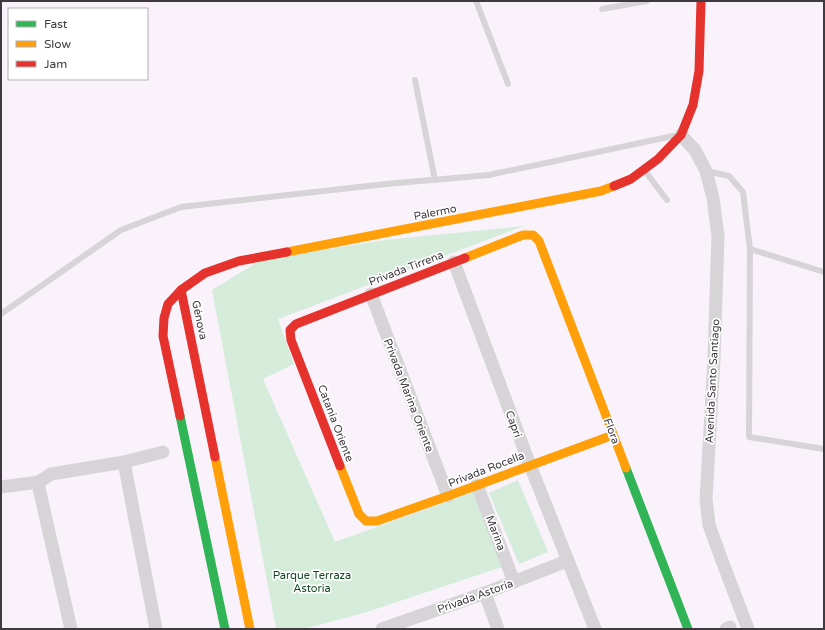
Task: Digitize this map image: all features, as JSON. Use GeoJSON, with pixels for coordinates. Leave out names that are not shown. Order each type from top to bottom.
{"type":"FeatureCollection","features":[{"type":"Feature","properties":{"kind":"street"},"geometry":{"type":"LineString","coordinates":[[681,135],[693,105],[698,78],[701,1]]}},
{"type":"Feature","properties":{"kind":"street","name":"Palermo"},"geometry":{"type":"LineString","coordinates":[[181,290],[205,273],[239,261],[333,244],[601,190],[631,179],[658,160],[681,135]]}},
{"type":"Feature","properties":{"kind":"street","name":"Avenida Santo Santiago"},"geometry":{"type":"LineString","coordinates":[[681,135],[695,150],[706,171],[713,198],[718,236],[714,359],[706,499],[709,525],[720,558],[748,629]]}},
{"type":"Feature","properties":{"kind":"street","name":"Privada Tirrena"},"geometry":{"type":"LineString","coordinates":[[290,330],[296,324],[371,294],[523,235],[533,234]]}},
{"type":"Feature","properties":{"kind":"street","name":"Flora"},"geometry":{"type":"LineString","coordinates":[[533,234],[539,241],[688,629]]}},
{"type":"Feature","properties":{"kind":"street","name":"Capri"},"geometry":{"type":"LineString","coordinates":[[454,262],[530,465],[595,629]]}},
{"type":"Feature","properties":{"kind":"street","name":"Génova"},"geometry":{"type":"LineString","coordinates":[[181,290],[168,304],[164,318],[163,336],[225,629]]}},
{"type":"Feature","properties":{"kind":"street","name":"Génova"},"geometry":{"type":"LineString","coordinates":[[181,290],[250,629]]}},
{"type":"Feature","properties":{"kind":"street","name":"Privada Marina Oriente"},"geometry":{"type":"LineString","coordinates":[[371,294],[448,496]]}},
{"type":"Feature","properties":{"kind":"street","name":"Catania Oriente"},"geometry":{"type":"LineString","coordinates":[[290,330],[291,340],[359,514],[366,521]]}},
{"type":"Feature","properties":{"kind":"street","name":"Privada Rocella"},"geometry":{"type":"LineString","coordinates":[[366,521],[377,521],[613,435]]}},
{"type":"Feature","properties":{"kind":"street"},"geometry":{"type":"LineString","coordinates":[[1,487],[40,482],[51,474],[124,462],[163,452]]}},
{"type":"Feature","properties":{"kind":"street"},"geometry":{"type":"LineString","coordinates":[[124,462],[156,629]]}},
{"type":"Feature","properties":{"kind":"street"},"geometry":{"type":"LineString","coordinates":[[40,482],[39,488],[71,629]]}},
{"type":"Feature","properties":{"kind":"street","name":"Marina"},"geometry":{"type":"LineString","coordinates":[[477,484],[514,582]]}},
{"type":"Feature","properties":{"kind":"street","name":"Privada Astoria"},"geometry":{"type":"LineString","coordinates":[[382,629],[402,625],[567,561]]}},
{"type":"Feature","properties":{"kind":"street"},"geometry":{"type":"LineString","coordinates":[[485,593],[498,629]]}},
{"type":"Feature","properties":{"kind":"lane"},"geometry":{"type":"LineString","coordinates":[[476,1],[508,84]]}},
{"type":"Feature","properties":{"kind":"lane"},"geometry":{"type":"LineString","coordinates":[[602,9],[647,1]]}},
{"type":"Feature","properties":{"kind":"lane"},"geometry":{"type":"LineString","coordinates":[[415,80],[435,180]]}},
{"type":"Feature","properties":{"kind":"lane"},"geometry":{"type":"LineString","coordinates":[[1,314],[121,230],[181,207],[386,184],[489,175],[681,135]]}},
{"type":"Feature","properties":{"kind":"lane"},"geometry":{"type":"LineString","coordinates":[[644,170],[667,200]]}},
{"type":"Feature","properties":{"kind":"lane"},"geometry":{"type":"LineString","coordinates":[[706,171],[729,176],[742,192],[750,249],[749,437],[824,449]]}},
{"type":"Feature","properties":{"kind":"lane"},"geometry":{"type":"LineString","coordinates":[[750,249],[824,272]]}},
{"type":"Feature","properties":{"kind":"green space","name":"Parque Terraza Astoria"},"geometry":{"type":"Polygon","coordinates":[[[524,226],[278,319],[294,364],[263,379],[335,542],[474,492],[502,567],[367,612],[308,628],[276,628],[212,290],[261,260],[385,240],[524,226]]]}},
{"type":"Feature","properties":{"kind":"green space"},"geometry":{"type":"Polygon","coordinates":[[[518,480],[548,552],[519,564],[489,493],[518,480]]]}},
{"type":"Feature","properties":{"kind":"traffic: fast"},"geometry":{"type":"LineString","coordinates":[[180,416],[225,629]]}},
{"type":"Feature","properties":{"kind":"traffic: fast"},"geometry":{"type":"LineString","coordinates":[[626,468],[688,629]]}},
{"type":"Feature","properties":{"kind":"traffic: slow"},"geometry":{"type":"LineString","coordinates":[[287,252],[601,191],[614,186]]}},
{"type":"Feature","properties":{"kind":"traffic: slow"},"geometry":{"type":"LineString","coordinates":[[465,258],[523,235],[533,235],[539,241],[626,468]]}},
{"type":"Feature","properties":{"kind":"traffic: slow"},"geometry":{"type":"LineString","coordinates":[[340,466],[359,514],[366,521],[377,521],[613,435]]}},
{"type":"Feature","properties":{"kind":"traffic: slow"},"geometry":{"type":"LineString","coordinates":[[215,457],[250,629]]}},
{"type":"Feature","properties":{"kind":"traffic: jam"},"geometry":{"type":"LineString","coordinates":[[614,186],[631,179],[658,159],[681,135],[693,105],[699,71],[701,1]]}},
{"type":"Feature","properties":{"kind":"traffic: jam"},"geometry":{"type":"LineString","coordinates":[[180,416],[163,336],[164,318],[168,304],[181,290],[205,273],[239,261],[287,252]]}},
{"type":"Feature","properties":{"kind":"traffic: jam"},"geometry":{"type":"LineString","coordinates":[[340,466],[291,340],[290,330],[296,324],[465,258]]}},
{"type":"Feature","properties":{"kind":"traffic: jam"},"geometry":{"type":"LineString","coordinates":[[181,290],[215,457]]}}]}
